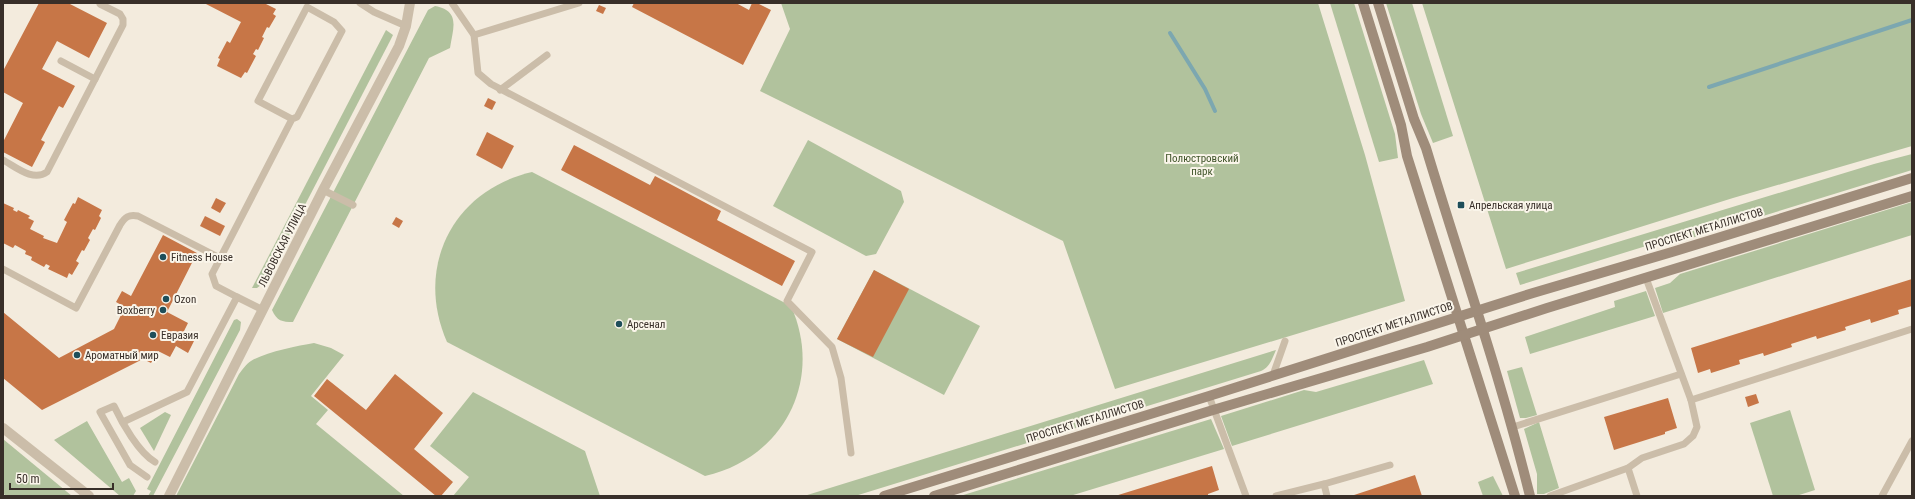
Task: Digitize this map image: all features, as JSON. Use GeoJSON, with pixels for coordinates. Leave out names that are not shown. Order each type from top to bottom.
{"type":"FeatureCollection","features":[{"type":"Feature","properties":{"kind":"street","name":"ЛЬВОВСКАЯ УЛИЦА"},"geometry":{"type":"LineString","coordinates":[[169,496],[323,190],[398,46],[406,26],[410,3]]}},
{"type":"Feature","properties":{"kind":"street"},"geometry":{"type":"LineString","coordinates":[[1363,3],[1401,125],[1407,156],[1515,496]]}},
{"type":"Feature","properties":{"kind":"street"},"geometry":{"type":"LineString","coordinates":[[1378,3],[1414,119],[1426,148],[1483,329],[1513,427],[1530,496]]}},
{"type":"Feature","properties":{"kind":"street","name":"ПРОСПЕКТ МЕТАЛЛИСТОВ"},"geometry":{"type":"LineString","coordinates":[[884,496],[1209,396],[1477,310],[1912,178]]}},
{"type":"Feature","properties":{"kind":"street"},"geometry":{"type":"LineString","coordinates":[[934,496],[1213,410],[1463,336],[1912,196]]}},
{"type":"Feature","properties":{"kind":"street"},"geometry":{"type":"LineString","coordinates":[[3,428],[89,496]]}},
{"type":"Feature","properties":{"kind":"lane"},"geometry":{"type":"LineString","coordinates":[[360,3],[374,12],[406,26]]}},
{"type":"Feature","properties":{"kind":"lane"},"geometry":{"type":"LineString","coordinates":[[452,3],[474,36],[478,73],[500,90],[812,252],[787,301],[832,347],[841,378],[851,453]]}},
{"type":"Feature","properties":{"kind":"lane"},"geometry":{"type":"LineString","coordinates":[[474,36],[579,3]]}},
{"type":"Feature","properties":{"kind":"lane"},"geometry":{"type":"LineString","coordinates":[[3,160],[34,176],[41,176],[47,172],[123,25],[123,19],[120,14],[100,4]]}},
{"type":"Feature","properties":{"kind":"lane"},"geometry":{"type":"LineString","coordinates":[[262,310],[216,286],[212,274],[292,119],[297,117],[342,31],[334,22],[307,7],[258,101],[292,119]]}},
{"type":"Feature","properties":{"kind":"lane"},"geometry":{"type":"LineString","coordinates":[[500,90],[547,55]]}},
{"type":"Feature","properties":{"kind":"lane"},"geometry":{"type":"LineString","coordinates":[[61,61],[95,78]]}},
{"type":"Feature","properties":{"kind":"lane"},"geometry":{"type":"LineString","coordinates":[[323,190],[353,205]]}},
{"type":"Feature","properties":{"kind":"lane"},"geometry":{"type":"LineString","coordinates":[[3,269],[76,308],[120,225],[125,218],[131,215],[138,216],[220,258]]}},
{"type":"Feature","properties":{"kind":"lane"},"geometry":{"type":"LineString","coordinates":[[1550,496],[1628,468],[1642,458],[1684,444],[1693,436],[1697,427],[1691,400],[1646,278]]}},
{"type":"Feature","properties":{"kind":"lane"},"geometry":{"type":"LineString","coordinates":[[123,422],[187,392],[237,297]]}},
{"type":"Feature","properties":{"kind":"lane"},"geometry":{"type":"LineString","coordinates":[[1691,400],[1912,329]]}},
{"type":"Feature","properties":{"kind":"lane"},"geometry":{"type":"LineString","coordinates":[[1273,375],[1285,341]]}},
{"type":"Feature","properties":{"kind":"lane"},"geometry":{"type":"LineString","coordinates":[[1513,427],[1681,374]]}},
{"type":"Feature","properties":{"kind":"lane"},"geometry":{"type":"LineString","coordinates":[[1209,396],[1246,496]]}},
{"type":"Feature","properties":{"kind":"lane"},"geometry":{"type":"LineString","coordinates":[[147,477],[130,465],[100,412],[114,406],[144,454],[155,462]]}},
{"type":"Feature","properties":{"kind":"lane"},"geometry":{"type":"LineString","coordinates":[[1882,496],[1912,441]]}},
{"type":"Feature","properties":{"kind":"lane"},"geometry":{"type":"LineString","coordinates":[[1276,496],[1390,465]]}},
{"type":"Feature","properties":{"kind":"lane"},"geometry":{"type":"LineString","coordinates":[[1628,468],[1637,496]]}},
{"type":"Feature","properties":{"kind":"lane"},"geometry":{"type":"LineString","coordinates":[[1324,484],[1327,496]]}},
{"type":"Feature","properties":{"kind":"green space","name":"Полюстровский парк"},"geometry":{"type":"Polygon","coordinates":[[[781,3],[1318,3],[1365,155],[1405,301],[1115,389],[1063,241],[760,91],[790,29],[781,3]]]}},
{"type":"Feature","properties":{"kind":"green space"},"geometry":{"type":"Polygon","coordinates":[[[1330,3],[1354,3],[1395,134],[1398,158],[1379,162],[1330,3]]]}},
{"type":"Feature","properties":{"kind":"green space"},"geometry":{"type":"Polygon","coordinates":[[[1386,3],[1412,3],[1453,136],[1433,143],[1421,114],[1386,3]]]}},
{"type":"Feature","properties":{"kind":"green space"},"geometry":{"type":"Polygon","coordinates":[[[1422,3],[1912,3],[1912,146],[1733,198],[1506,269],[1422,3]]]}},
{"type":"Feature","properties":{"kind":"green space"},"geometry":{"type":"Polygon","coordinates":[[[435,6],[443,8],[452,16],[453,27],[450,48],[429,58],[293,322],[280,320],[276,317],[272,310],[428,10],[435,6]]]}},
{"type":"Feature","properties":{"kind":"green space"},"geometry":{"type":"Polygon","coordinates":[[[386,30],[393,35],[265,282],[257,288],[252,288],[386,30]]]}},
{"type":"Feature","properties":{"kind":"green space"},"geometry":{"type":"Polygon","coordinates":[[[808,140],[901,191],[904,202],[876,254],[866,256],[773,206],[808,140]]]}},
{"type":"Feature","properties":{"kind":"green space"},"geometry":{"type":"Polygon","coordinates":[[[1912,154],[1912,170],[1669,245],[1659,242],[1520,285],[1516,273],[1874,164],[1912,154]]]}},
{"type":"Feature","properties":{"kind":"green space","name":"Арсенал"},"geometry":{"type":"Polygon","coordinates":[[[532,172],[791,306],[800,334],[803,361],[799,388],[790,412],[776,434],[756,452],[733,467],[705,476],[447,342],[438,314],[435,286],[439,260],[448,236],[462,214],[481,196],[504,181],[532,172]]]}},
{"type":"Feature","properties":{"kind":"green space"},"geometry":{"type":"Polygon","coordinates":[[[1912,202],[1912,235],[1663,313],[1655,288],[1670,283],[1680,274],[1912,202]]]}},
{"type":"Feature","properties":{"kind":"green space"},"geometry":{"type":"Polygon","coordinates":[[[874,270],[980,326],[944,395],[837,339],[874,270]]]}},
{"type":"Feature","properties":{"kind":"green space"},"geometry":{"type":"Polygon","coordinates":[[[1646,291],[1655,316],[1530,354],[1525,337],[1615,307],[1614,301],[1646,291]]]}},
{"type":"Feature","properties":{"kind":"green space"},"geometry":{"type":"Polygon","coordinates":[[[237,319],[241,322],[240,330],[153,496],[148,496],[151,491],[147,489],[234,320],[237,319]]]}},
{"type":"Feature","properties":{"kind":"green space"},"geometry":{"type":"Polygon","coordinates":[[[314,343],[331,348],[344,355],[311,396],[328,410],[316,424],[404,496],[176,496],[239,374],[246,365],[251,361],[265,355],[314,343]]]}},
{"type":"Feature","properties":{"kind":"green space"},"geometry":{"type":"Polygon","coordinates":[[[1276,350],[1269,365],[1261,371],[855,496],[804,496],[1276,350]]]}},
{"type":"Feature","properties":{"kind":"green space"},"geometry":{"type":"Polygon","coordinates":[[[1424,360],[1433,384],[1232,446],[1221,416],[1304,390],[1316,392],[1424,360]]]}},
{"type":"Feature","properties":{"kind":"green space"},"geometry":{"type":"Polygon","coordinates":[[[1522,367],[1537,415],[1526,418],[1520,418],[1507,371],[1522,367]]]}},
{"type":"Feature","properties":{"kind":"green space"},"geometry":{"type":"Polygon","coordinates":[[[473,392],[585,451],[600,496],[453,496],[469,477],[430,446],[473,392]]]}},
{"type":"Feature","properties":{"kind":"green space"},"geometry":{"type":"Polygon","coordinates":[[[1790,410],[1815,490],[1796,496],[1773,496],[1750,423],[1790,410]]]}},
{"type":"Feature","properties":{"kind":"green space"},"geometry":{"type":"Polygon","coordinates":[[[165,412],[171,415],[154,451],[140,428],[165,412]]]}},
{"type":"Feature","properties":{"kind":"green space"},"geometry":{"type":"Polygon","coordinates":[[[1211,419],[1224,449],[1070,496],[960,496],[1211,419]]]}},
{"type":"Feature","properties":{"kind":"green space"},"geometry":{"type":"Polygon","coordinates":[[[87,421],[122,482],[129,478],[136,491],[133,496],[120,496],[54,440],[87,421]]]}},
{"type":"Feature","properties":{"kind":"green space"},"geometry":{"type":"Polygon","coordinates":[[[1539,422],[1559,488],[1544,494],[1537,494],[1537,474],[1524,429],[1539,422]]]}},
{"type":"Feature","properties":{"kind":"green space"},"geometry":{"type":"Polygon","coordinates":[[[3,439],[72,496],[6,496],[3,493],[3,439]]]}},
{"type":"Feature","properties":{"kind":"green space"},"geometry":{"type":"Polygon","coordinates":[[[1493,476],[1503,496],[1483,496],[1478,482],[1493,476]]]}},
{"type":"Feature","properties":{"kind":"building"},"geometry":{"type":"Polygon","coordinates":[[[39,3],[68,3],[107,23],[89,58],[57,41],[42,69],[75,86],[63,108],[59,106],[41,140],[45,142],[32,167],[3,152],[3,142],[23,103],[3,92],[3,71],[39,3]]]}},
{"type":"Feature","properties":{"kind":"building"},"geometry":{"type":"Polygon","coordinates":[[[204,3],[264,3],[276,9],[273,14],[276,16],[269,28],[267,27],[262,37],[264,38],[258,50],[256,49],[253,54],[256,56],[247,73],[245,72],[241,78],[217,66],[220,59],[218,58],[227,41],[230,43],[241,22],[204,3]]]}},
{"type":"Feature","properties":{"kind":"building"},"geometry":{"type":"Polygon","coordinates":[[[634,3],[736,3],[749,10],[752,3],[757,3],[771,10],[743,65],[632,7],[634,3]]]}},
{"type":"Feature","properties":{"kind":"building"},"geometry":{"type":"Polygon","coordinates":[[[599,5],[606,8],[603,14],[596,11],[599,5]]]}},
{"type":"Feature","properties":{"kind":"building"},"geometry":{"type":"Polygon","coordinates":[[[488,98],[496,102],[492,110],[484,106],[488,98]]]}},
{"type":"Feature","properties":{"kind":"building"},"geometry":{"type":"Polygon","coordinates":[[[487,132],[514,146],[502,169],[476,155],[487,132]]]}},
{"type":"Feature","properties":{"kind":"building"},"geometry":{"type":"Polygon","coordinates":[[[574,145],[650,185],[655,176],[721,211],[717,220],[795,261],[782,286],[561,170],[574,145]]]}},
{"type":"Feature","properties":{"kind":"building"},"geometry":{"type":"Polygon","coordinates":[[[78,197],[102,210],[99,216],[101,218],[95,230],[93,229],[88,238],[90,240],[84,251],[82,250],[76,261],[79,263],[72,275],[69,273],[67,278],[48,269],[50,266],[46,264],[44,267],[31,260],[32,257],[25,254],[26,251],[15,245],[13,248],[3,243],[3,203],[14,208],[13,210],[17,212],[18,210],[30,216],[28,218],[34,221],[30,229],[44,236],[43,238],[57,243],[67,222],[64,220],[78,197]]]}},
{"type":"Feature","properties":{"kind":"building"},"geometry":{"type":"Polygon","coordinates":[[[216,198],[226,203],[220,213],[211,208],[216,198]]]}},
{"type":"Feature","properties":{"kind":"building"},"geometry":{"type":"Polygon","coordinates":[[[205,216],[225,226],[220,236],[200,226],[205,216]]]}},
{"type":"Feature","properties":{"kind":"building"},"geometry":{"type":"Polygon","coordinates":[[[396,217],[403,221],[399,228],[392,224],[396,217]]]}},
{"type":"Feature","properties":{"kind":"building"},"geometry":{"type":"Polygon","coordinates":[[[163,235],[197,253],[167,312],[188,323],[182,335],[194,341],[188,353],[176,346],[170,357],[158,351],[151,363],[143,359],[42,410],[3,378],[3,312],[59,358],[114,329],[125,307],[116,302],[122,291],[131,296],[163,235]]]}},
{"type":"Feature","properties":{"kind":"building"},"geometry":{"type":"Polygon","coordinates":[[[874,270],[909,289],[873,357],[837,339],[874,270]]]}},
{"type":"Feature","properties":{"kind":"building"},"geometry":{"type":"Polygon","coordinates":[[[1912,279],[1912,306],[1898,310],[1899,314],[1871,323],[1870,319],[1845,327],[1846,330],[1817,339],[1816,336],[1791,344],[1792,347],[1764,356],[1763,353],[1739,360],[1740,364],[1711,373],[1710,369],[1698,373],[1691,348],[1912,279]]]}},
{"type":"Feature","properties":{"kind":"building"},"geometry":{"type":"Polygon","coordinates":[[[395,374],[443,413],[414,449],[453,482],[441,496],[436,496],[314,396],[327,379],[366,410],[395,374]]]}},
{"type":"Feature","properties":{"kind":"building"},"geometry":{"type":"Polygon","coordinates":[[[1756,394],[1759,403],[1748,407],[1745,397],[1756,394]]]}},
{"type":"Feature","properties":{"kind":"building"},"geometry":{"type":"Polygon","coordinates":[[[1668,398],[1677,428],[1665,432],[1665,434],[1614,450],[1604,417],[1668,398]]]}},
{"type":"Feature","properties":{"kind":"building"},"geometry":{"type":"Polygon","coordinates":[[[1212,466],[1219,490],[1208,494],[1208,496],[1115,496],[1212,466]]]}},
{"type":"Feature","properties":{"kind":"building"},"geometry":{"type":"Polygon","coordinates":[[[1415,475],[1422,496],[1351,496],[1415,475]]]}},
{"type":"Feature","properties":{"kind":"waterway"},"geometry":{"type":"LineString","coordinates":[[1709,87],[1912,20]]}},
{"type":"Feature","properties":{"kind":"waterway"},"geometry":{"type":"LineString","coordinates":[[1170,33],[1205,89],[1215,111]]}},
{"type":"Feature","properties":{"kind":"place","name":"Апрельская улица"},"geometry":{"type":"Point","coordinates":[1461,205]}},
{"type":"Feature","properties":{"kind":"place","name":"Fitness House"},"geometry":{"type":"Point","coordinates":[163,257]}},
{"type":"Feature","properties":{"kind":"place","name":"Ozon"},"geometry":{"type":"Point","coordinates":[166,299]}},
{"type":"Feature","properties":{"kind":"place","name":"Boxberry"},"geometry":{"type":"Point","coordinates":[163,310]}},
{"type":"Feature","properties":{"kind":"place","name":"Арсенал"},"geometry":{"type":"Point","coordinates":[619,324]}},
{"type":"Feature","properties":{"kind":"place","name":"Евразия"},"geometry":{"type":"Point","coordinates":[153,335]}},
{"type":"Feature","properties":{"kind":"place","name":"Ароматный мир"},"geometry":{"type":"Point","coordinates":[77,355]}}]}
